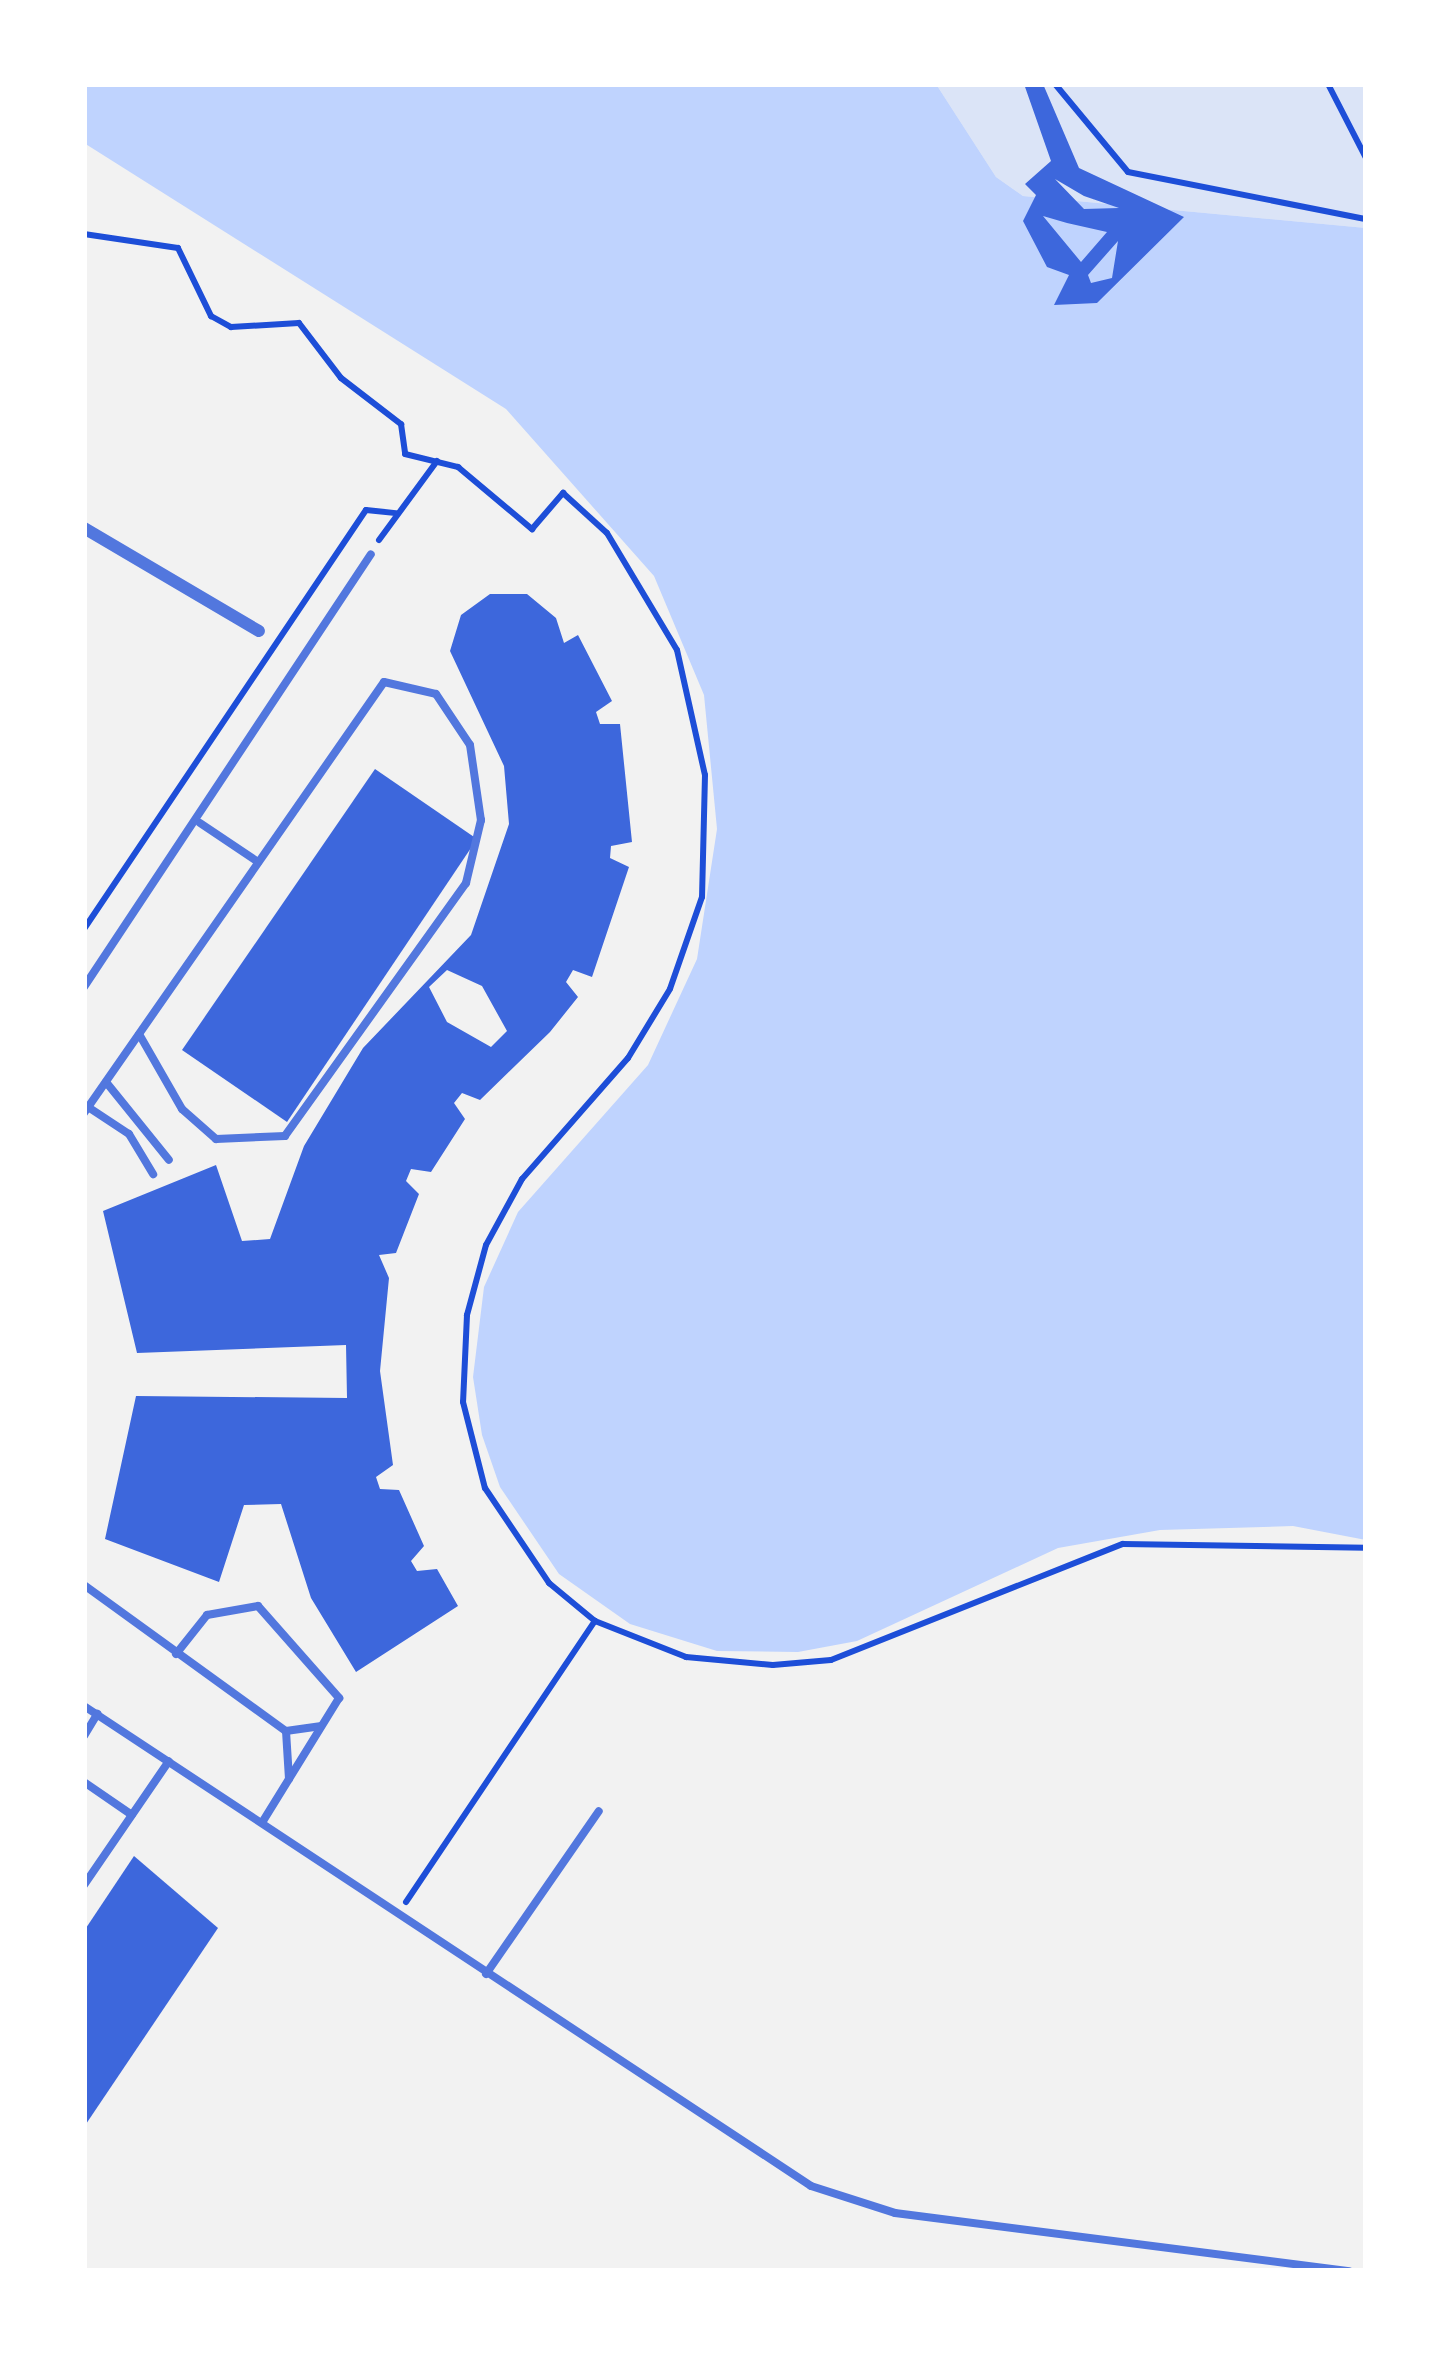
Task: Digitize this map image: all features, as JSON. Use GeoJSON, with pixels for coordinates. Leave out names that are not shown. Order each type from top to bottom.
{"type":"FeatureCollection","features":[{"type":"Feature","properties":{"kind":"street"},"geometry":{"type":"LineString","coordinates":[[84,528],[259,631]]}},
{"type":"Feature","properties":{"kind":"lane"},"geometry":{"type":"LineString","coordinates":[[84,987],[200,823],[370,554]]}},
{"type":"Feature","properties":{"kind":"lane"},"geometry":{"type":"LineString","coordinates":[[140,1034],[182,1109],[216,1139],[285,1136],[466,883],[481,820],[470,745],[436,694],[384,682],[86,1110],[129,1134],[154,1174]]}},
{"type":"Feature","properties":{"kind":"lane"},"geometry":{"type":"LineString","coordinates":[[200,823],[258,862]]}},
{"type":"Feature","properties":{"kind":"lane"},"geometry":{"type":"LineString","coordinates":[[106,1082],[169,1160]]}},
{"type":"Feature","properties":{"kind":"lane"},"geometry":{"type":"LineString","coordinates":[[84,1585],[286,1730],[322,1726]]}},
{"type":"Feature","properties":{"kind":"lane"},"geometry":{"type":"LineString","coordinates":[[176,1654],[207,1615],[258,1606],[339,1698],[262,1821]]}},
{"type":"Feature","properties":{"kind":"lane"},"geometry":{"type":"LineString","coordinates":[[84,1706],[811,2186],[895,2213],[1349,2271]]}},
{"type":"Feature","properties":{"kind":"lane"},"geometry":{"type":"LineString","coordinates":[[84,1736],[97,1714]]}},
{"type":"Feature","properties":{"kind":"lane"},"geometry":{"type":"LineString","coordinates":[[286,1730],[289,1781]]}},
{"type":"Feature","properties":{"kind":"lane"},"geometry":{"type":"LineString","coordinates":[[84,1885],[169,1761]]}},
{"type":"Feature","properties":{"kind":"lane"},"geometry":{"type":"LineString","coordinates":[[84,1781],[132,1815]]}},
{"type":"Feature","properties":{"kind":"lane"},"geometry":{"type":"LineString","coordinates":[[485,1974],[599,1811]]}},
{"type":"Feature","properties":{"kind":"path"},"geometry":{"type":"LineString","coordinates":[[1055,84],[1128,172],[1366,219]]}},
{"type":"Feature","properties":{"kind":"path"},"geometry":{"type":"LineString","coordinates":[[1328,84],[1366,158]]}},
{"type":"Feature","properties":{"kind":"path"},"geometry":{"type":"LineString","coordinates":[[84,234],[178,248],[211,316],[231,327],[298,323],[341,378],[401,424],[406,454],[437,461],[532,529],[563,493],[607,533],[677,650],[705,775],[702,897],[670,989],[628,1058],[522,1179],[486,1245],[467,1315],[463,1402],[485,1488],[549,1583],[596,1621],[686,1657],[831,1660],[1123,1544],[1366,1548]]}},
{"type":"Feature","properties":{"kind":"path"},"geometry":{"type":"LineString","coordinates":[[370,554],[437,461]]}},
{"type":"Feature","properties":{"kind":"path"},"geometry":{"type":"LineString","coordinates":[[84,928],[366,510],[396,513]]}},
{"type":"Feature","properties":{"kind":"path"},"geometry":{"type":"LineString","coordinates":[[397,1915],[596,1621]]}},
{"type":"Feature","properties":{"kind":"shaded area"},"geometry":{"type":"Polygon","coordinates":[[[936,84],[1366,84],[1366,228],[1023,196],[996,177],[936,84]]]}},
{"type":"Feature","properties":{"kind":"water"},"geometry":{"type":"Polygon","coordinates":[[[84,84],[936,84],[996,177],[1023,196],[1366,228],[1366,1540],[1293,1526],[1160,1530],[1058,1548],[857,1641],[798,1652],[717,1651],[630,1624],[559,1574],[500,1487],[482,1435],[473,1377],[484,1287],[518,1212],[648,1065],[697,959],[717,829],[704,695],[654,576],[506,409],[84,143],[84,84]]]}},
{"type":"Feature","properties":{"kind":"building"},"geometry":{"type":"Polygon","coordinates":[[[1024,84],[1043,84],[1079,168],[1184,217],[1097,303],[1054,305],[1069,275],[1047,267],[1023,221],[1036,195],[1025,184],[1051,161],[1024,84]],[[1055,179],[1084,209],[1119,208],[1084,196],[1055,179]],[[1043,216],[1081,262],[1107,232],[1043,216]],[[1118,241],[1088,275],[1091,283],[1112,278],[1118,241]]]}},
{"type":"Feature","properties":{"kind":"building"},"geometry":{"type":"Polygon","coordinates":[[[490,594],[527,594],[556,618],[564,643],[578,635],[612,701],[596,712],[600,724],[620,724],[632,842],[611,846],[610,858],[629,867],[592,977],[573,970],[566,982],[578,997],[550,1032],[480,1100],[462,1093],[454,1103],[465,1119],[431,1172],[411,1169],[406,1181],[419,1194],[396,1253],[379,1255],[389,1278],[380,1371],[393,1465],[376,1477],[380,1489],[399,1490],[424,1546],[411,1561],[417,1571],[437,1569],[458,1606],[356,1672],[311,1598],[281,1504],[244,1505],[219,1582],[105,1539],[136,1396],[347,1398],[346,1345],[137,1353],[103,1211],[216,1165],[242,1241],[270,1239],[304,1146],[363,1048],[471,935],[509,824],[504,766],[450,651],[461,615],[490,594]],[[447,970],[429,987],[447,1022],[491,1047],[507,1031],[482,986],[447,970]]]}},
{"type":"Feature","properties":{"kind":"building"},"geometry":{"type":"Polygon","coordinates":[[[375,769],[477,839],[287,1122],[182,1050],[375,769]]]}},
{"type":"Feature","properties":{"kind":"building"},"geometry":{"type":"Polygon","coordinates":[[[134,1856],[218,1928],[84,2127],[84,1931],[134,1856]]]}}]}
